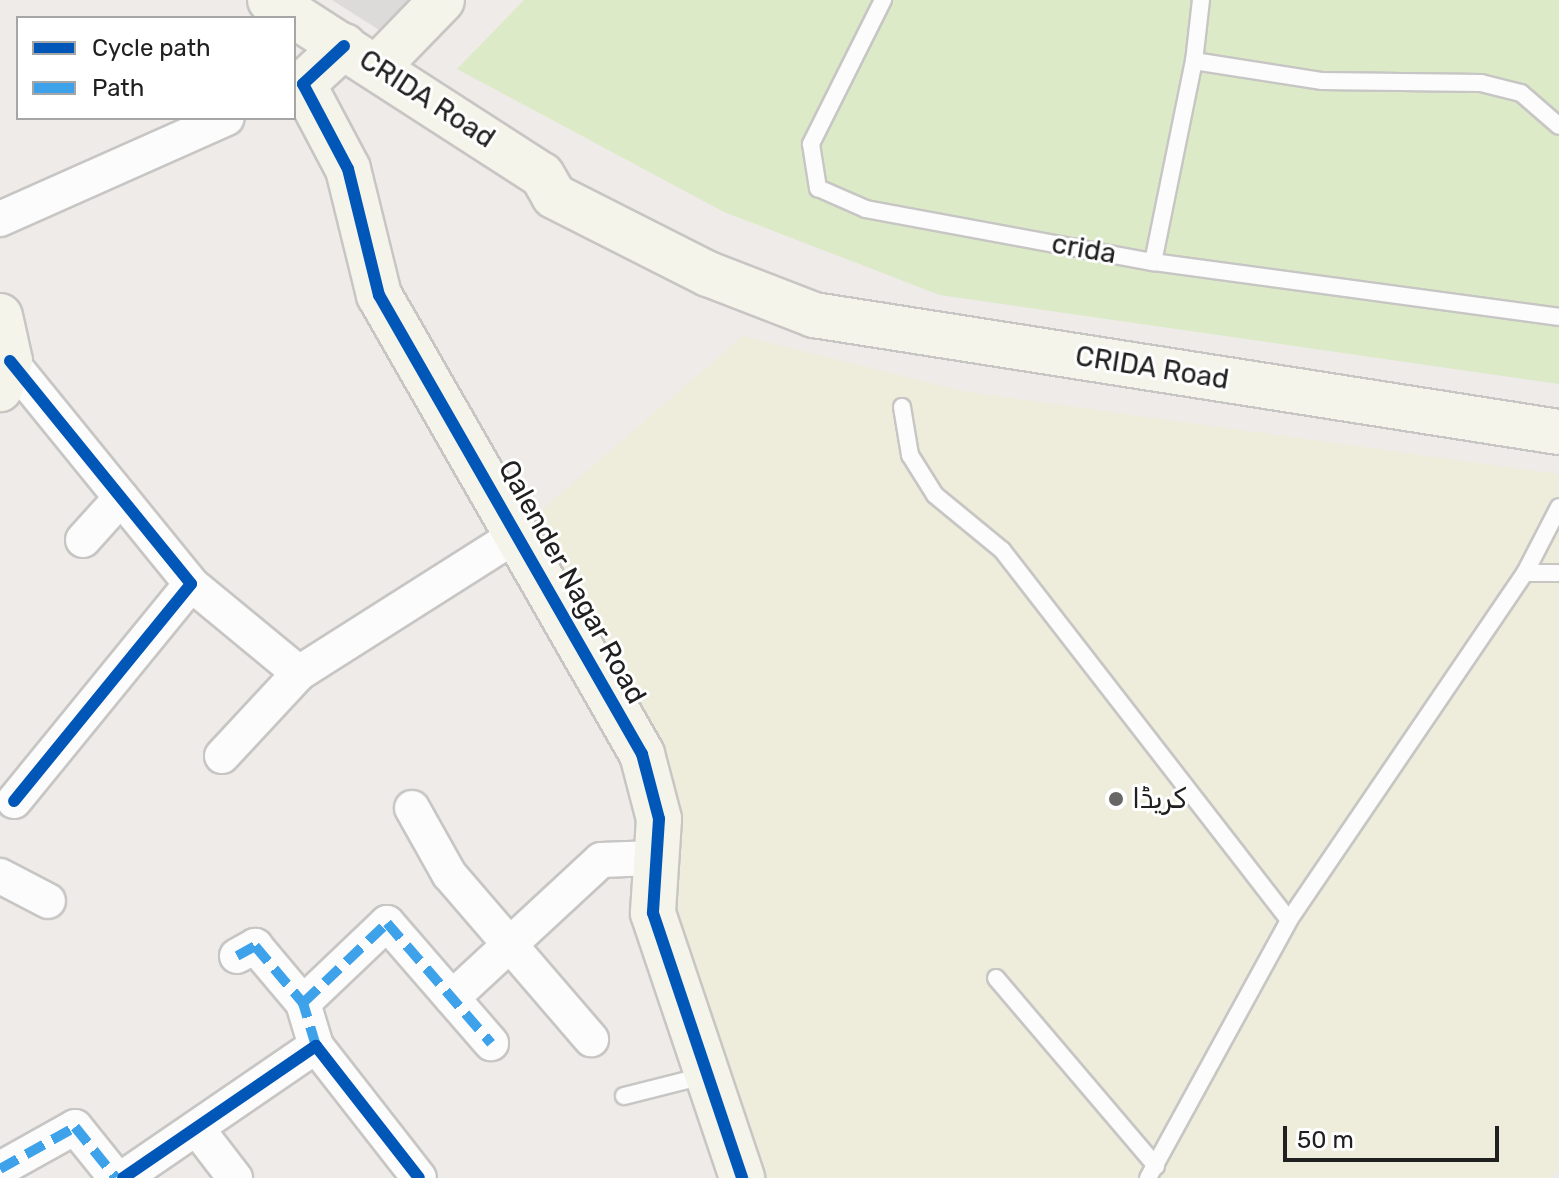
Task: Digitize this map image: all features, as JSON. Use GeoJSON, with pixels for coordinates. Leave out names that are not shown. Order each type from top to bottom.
{"type":"FeatureCollection","features":[{"type":"Feature","properties":{"kind":"main road","name":"CRIDA Road"},"geometry":{"type":"LineString","coordinates":[[270,0],[362,55],[542,175],[565,173],[814,315],[1559,432]]}},
{"type":"Feature","properties":{"kind":"main road","name":"Qalender Nagar Road"},"geometry":{"type":"LineString","coordinates":[[442,0],[362,55],[299,86],[348,169],[379,295],[642,754],[659,819],[654,858],[653,913],[703,1076],[742,1178]]}},
{"type":"Feature","properties":{"kind":"main road","name":"CRIDA Road"},"geometry":{"type":"LineString","coordinates":[[753,278],[1559,401]]}},
{"type":"Feature","properties":{"kind":"main road"},"geometry":{"type":"LineString","coordinates":[[0,316],[5,375]]}},
{"type":"Feature","properties":{"kind":"street"},"geometry":{"type":"LineString","coordinates":[[0,219],[223,120]]}},
{"type":"Feature","properties":{"kind":"street"},"geometry":{"type":"LineString","coordinates":[[5,375],[121,498],[191,584],[299,673]]}},
{"type":"Feature","properties":{"kind":"street"},"geometry":{"type":"LineString","coordinates":[[83,540],[121,498]]}},
{"type":"Feature","properties":{"kind":"street"},"geometry":{"type":"LineString","coordinates":[[222,756],[299,673],[518,534]]}},
{"type":"Feature","properties":{"kind":"street"},"geometry":{"type":"LineString","coordinates":[[14,801],[191,584]]}},
{"type":"Feature","properties":{"kind":"street"},"geometry":{"type":"LineString","coordinates":[[412,808],[449,874],[514,945],[591,1039]]}},
{"type":"Feature","properties":{"kind":"street"},"geometry":{"type":"LineString","coordinates":[[452,998],[514,945],[601,860],[654,858]]}},
{"type":"Feature","properties":{"kind":"street"},"geometry":{"type":"LineString","coordinates":[[0,876],[48,901]]}},
{"type":"Feature","properties":{"kind":"street"},"geometry":{"type":"LineString","coordinates":[[303,1003],[387,923],[491,1043]]}},
{"type":"Feature","properties":{"kind":"street"},"geometry":{"type":"LineString","coordinates":[[237,956],[255,946],[303,1003],[316,1046],[419,1178]]}},
{"type":"Feature","properties":{"kind":"street"},"geometry":{"type":"LineString","coordinates":[[123,1178],[198,1130],[316,1046]]}},
{"type":"Feature","properties":{"kind":"street"},"geometry":{"type":"LineString","coordinates":[[0,1169],[75,1127],[116,1178]]}},
{"type":"Feature","properties":{"kind":"street"},"geometry":{"type":"LineString","coordinates":[[198,1130],[235,1178]]}},
{"type":"Feature","properties":{"kind":"lane","name":"crida"},"geometry":{"type":"LineString","coordinates":[[883,0],[811,144],[818,188],[866,209],[1153,262],[1559,317]]}},
{"type":"Feature","properties":{"kind":"lane"},"geometry":{"type":"LineString","coordinates":[[1153,262],[1194,61],[1201,0]]}},
{"type":"Feature","properties":{"kind":"lane"},"geometry":{"type":"LineString","coordinates":[[1194,61],[1322,81],[1481,83],[1521,93],[1559,126]]}},
{"type":"Feature","properties":{"kind":"lane"},"geometry":{"type":"LineString","coordinates":[[902,407],[910,455],[935,495],[1002,550],[1289,920]]}},
{"type":"Feature","properties":{"kind":"lane"},"geometry":{"type":"LineString","coordinates":[[996,978],[1152,1172],[1289,920],[1525,573],[1559,507]]}},
{"type":"Feature","properties":{"kind":"lane"},"geometry":{"type":"LineString","coordinates":[[1525,573],[1559,573]]}},
{"type":"Feature","properties":{"kind":"lane"},"geometry":{"type":"LineString","coordinates":[[624,1096],[703,1076]]}},
{"type":"Feature","properties":{"kind":"shaded area"},"geometry":{"type":"Polygon","coordinates":[[[332,0],[420,0],[387,35],[332,0]]]}},
{"type":"Feature","properties":{"kind":"green space"},"geometry":{"type":"Polygon","coordinates":[[[524,0],[1559,0],[1559,384],[940,295],[724,212],[457,69],[524,0]]]}},
{"type":"Feature","properties":{"kind":"green space","name":"کریڈا"},"geometry":{"type":"Polygon","coordinates":[[[743,336],[967,392],[1559,474],[1559,1168],[1552,1178],[759,1178],[664,894],[680,845],[665,752],[531,519],[743,336]]]}},
{"type":"Feature","properties":{"kind":"marked path"},"geometry":{"type":"LineString","coordinates":[[316,1046],[303,1003],[387,923],[491,1043]]}},
{"type":"Feature","properties":{"kind":"marked path"},"geometry":{"type":"LineString","coordinates":[[237,956],[255,946],[303,1003]]}},
{"type":"Feature","properties":{"kind":"marked path"},"geometry":{"type":"LineString","coordinates":[[0,1169],[75,1127],[116,1178]]}},
{"type":"Feature","properties":{"kind":"cycle path"},"geometry":{"type":"LineString","coordinates":[[344,46],[303,84],[348,169],[379,295],[642,754],[659,819],[653,913],[742,1178]]}},
{"type":"Feature","properties":{"kind":"cycle path"},"geometry":{"type":"LineString","coordinates":[[10,361],[191,584],[14,801]]}},
{"type":"Feature","properties":{"kind":"cycle path"},"geometry":{"type":"LineString","coordinates":[[123,1178],[316,1046],[419,1178]]}},
{"type":"Feature","properties":{"kind":"place","name":"کریڈا"},"geometry":{"type":"Point","coordinates":[1116,799]}}]}
